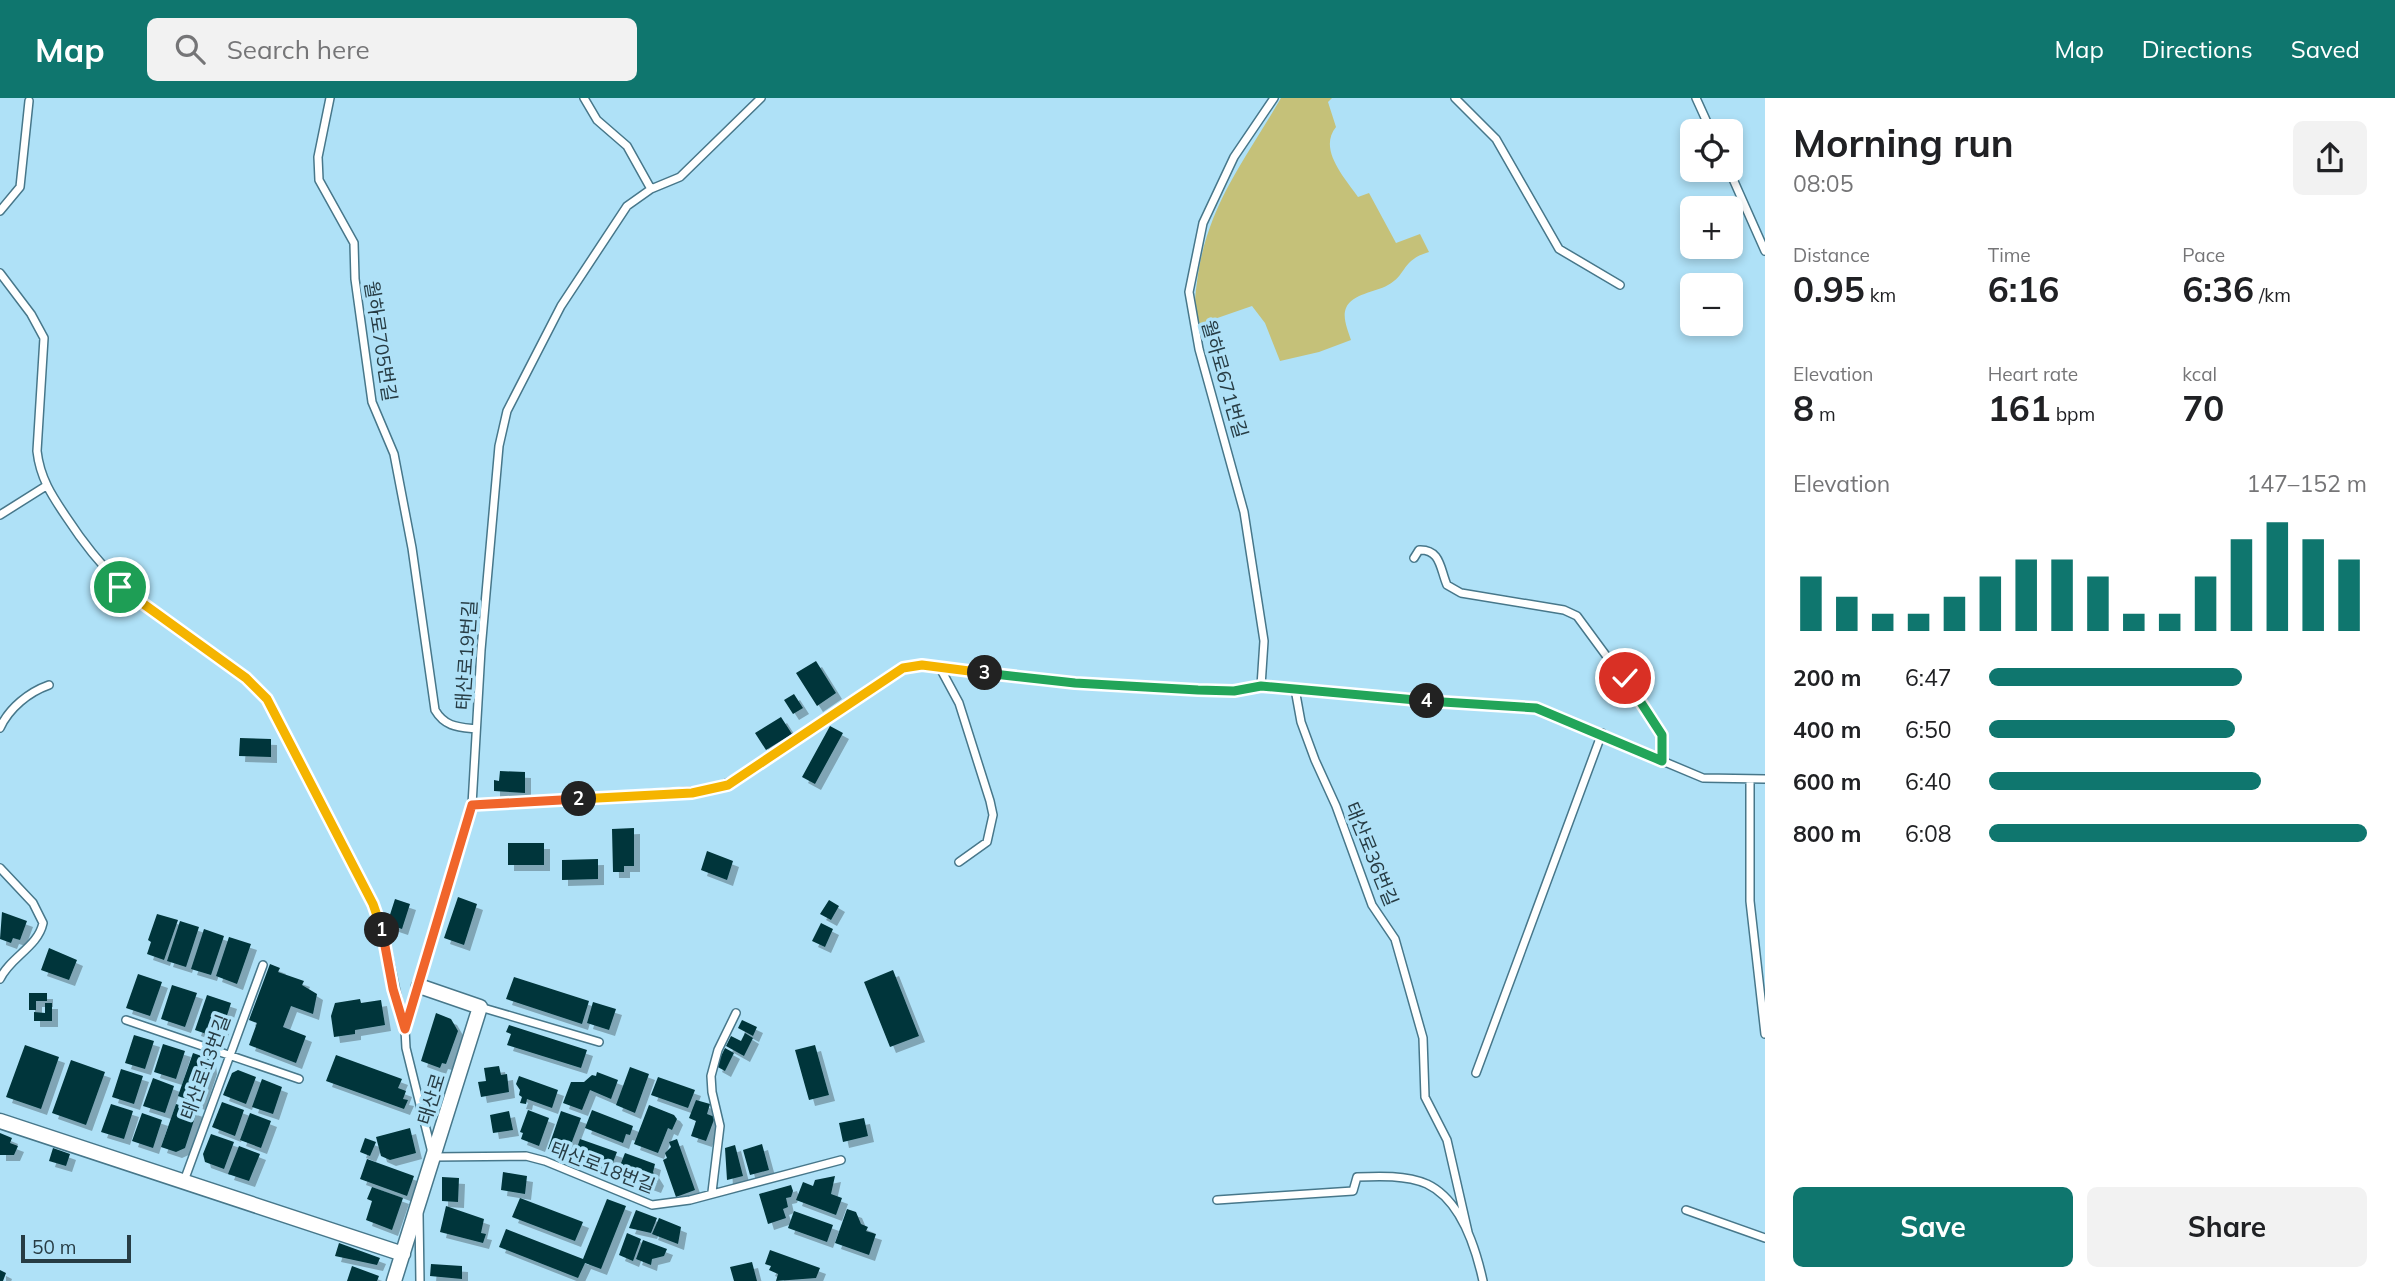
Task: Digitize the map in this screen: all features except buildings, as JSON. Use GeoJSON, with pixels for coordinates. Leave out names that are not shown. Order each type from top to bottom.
{"type":"FeatureCollection","features":[{"type":"Feature","properties":{"kind":"street"},"geometry":{"type":"LineString","coordinates":[[419,986],[480,1007]]}},
{"type":"Feature","properties":{"kind":"street","name":"태산로"},"geometry":{"type":"LineString","coordinates":[[394,1281],[480,1007]]}},
{"type":"Feature","properties":{"kind":"street"},"geometry":{"type":"LineString","coordinates":[[0,1121],[403,1254]]}},
{"type":"Feature","properties":{"kind":"lane","name":"월하로705번길"},"geometry":{"type":"LineString","coordinates":[[330,98],[318,157],[319,180],[354,243],[355,279],[372,402],[394,454],[412,548],[435,710],[441,721],[476,729]]}},
{"type":"Feature","properties":{"kind":"lane"},"geometry":{"type":"LineString","coordinates":[[584,98],[597,120],[627,146],[651,189]]}},
{"type":"Feature","properties":{"kind":"lane","name":"태산로19번길"},"geometry":{"type":"LineString","coordinates":[[433,1157],[408,1062],[405,1029],[472,805],[499,446],[507,411],[545,334],[607,233],[627,206],[651,189],[666,185],[694,166],[761,98]]}},
{"type":"Feature","properties":{"kind":"lane","name":"월하로671번길"},"geometry":{"type":"LineString","coordinates":[[1261,686],[1264,641],[1244,512],[1199,349],[1189,292],[1203,223],[1234,158],[1274,98]]}},
{"type":"Feature","properties":{"kind":"lane"},"geometry":{"type":"LineString","coordinates":[[1455,98],[1496,139],[1559,249],[1620,285]]}},
{"type":"Feature","properties":{"kind":"lane"},"geometry":{"type":"LineString","coordinates":[[1696,98],[1706,119]]}},
{"type":"Feature","properties":{"kind":"lane"},"geometry":{"type":"LineString","coordinates":[[0,211],[20,187],[29,101]]}},
{"type":"Feature","properties":{"kind":"lane"},"geometry":{"type":"LineString","coordinates":[[1734,182],[1765,251]]}},
{"type":"Feature","properties":{"kind":"lane"},"geometry":{"type":"LineString","coordinates":[[0,273],[31,314],[44,338],[37,451],[39,469],[46,486],[93,556],[120,587],[246,678],[267,699],[373,904],[381,925],[393,989],[405,1029]]}},
{"type":"Feature","properties":{"kind":"lane"},"geometry":{"type":"LineString","coordinates":[[0,515],[46,486]]}},
{"type":"Feature","properties":{"kind":"lane"},"geometry":{"type":"LineString","coordinates":[[1414,558],[1419,550],[1428,550],[1438,556],[1447,585],[1461,593],[1564,610],[1577,616],[1655,722],[1662,735],[1662,761]]}},
{"type":"Feature","properties":{"kind":"lane"},"geometry":{"type":"LineString","coordinates":[[472,805],[712,790],[745,775],[903,668],[922,665],[1075,683],[1222,691],[1261,686],[1536,708],[1602,733],[1703,778],[1765,779]]}},
{"type":"Feature","properties":{"kind":"lane"},"geometry":{"type":"LineString","coordinates":[[939,666],[959,703],[993,815],[987,842],[959,862]]}},
{"type":"Feature","properties":{"kind":"lane"},"geometry":{"type":"LineString","coordinates":[[0,728],[4,719],[29,694],[49,685]]}},
{"type":"Feature","properties":{"kind":"lane","name":"태산로36번길"},"geometry":{"type":"LineString","coordinates":[[1295,689],[1301,722],[1314,760],[1336,806],[1372,905],[1395,939],[1423,1038],[1425,1097],[1447,1140],[1468,1232]]}},
{"type":"Feature","properties":{"kind":"lane"},"geometry":{"type":"LineString","coordinates":[[1476,1073],[1602,733]]}},
{"type":"Feature","properties":{"kind":"lane"},"geometry":{"type":"LineString","coordinates":[[1749,780],[1750,901],[1765,1034]]}},
{"type":"Feature","properties":{"kind":"lane"},"geometry":{"type":"LineString","coordinates":[[0,868],[33,902],[43,922],[39,935],[8,964],[0,979]]}},
{"type":"Feature","properties":{"kind":"lane","name":"태산로13번길"},"geometry":{"type":"LineString","coordinates":[[183,1182],[263,965]]}},
{"type":"Feature","properties":{"kind":"lane"},"geometry":{"type":"LineString","coordinates":[[480,1007],[599,1042]]}},
{"type":"Feature","properties":{"kind":"lane"},"geometry":{"type":"LineString","coordinates":[[712,1192],[720,1126],[711,1076],[718,1051],[736,1013]]}},
{"type":"Feature","properties":{"kind":"lane"},"geometry":{"type":"LineString","coordinates":[[127,1020],[299,1079]]}},
{"type":"Feature","properties":{"kind":"lane","name":"태산로18번길"},"geometry":{"type":"LineString","coordinates":[[433,1157],[526,1156],[652,1205],[668,1205],[841,1160]]}},
{"type":"Feature","properties":{"kind":"lane"},"geometry":{"type":"LineString","coordinates":[[1217,1200],[1353,1191],[1357,1177],[1404,1179],[1427,1184],[1439,1192],[1468,1232],[1483,1281]]}},
{"type":"Feature","properties":{"kind":"lane","name":"태산로"},"geometry":{"type":"LineString","coordinates":[[419,1203],[420,1281]]}},
{"type":"Feature","properties":{"kind":"lane"},"geometry":{"type":"LineString","coordinates":[[1686,1210],[1765,1238]]}},
{"type":"Feature","properties":{"kind":"shaded area"},"geometry":{"type":"Polygon","coordinates":[[[1281,98],[1332,98],[1328,102],[1336,127],[1331,136],[1331,154],[1340,172],[1358,197],[1369,193],[1396,243],[1420,234],[1429,252],[1413,259],[1388,285],[1359,296],[1349,303],[1345,316],[1351,340],[1319,352],[1280,361],[1265,323],[1252,306],[1200,324],[1195,303],[1202,255],[1218,207],[1281,98]]]}},
{"type":"Feature","properties":{"kind":"route"},"geometry":{"type":"LineString","coordinates":[[120,587],[246,678],[267,699],[373,904],[387,948],[393,989],[405,1029],[472,805],[692,793],[728,785],[903,668],[939,666],[1075,683],[1198,690],[1234,691],[1261,686],[1536,708],[1602,733],[1662,761],[1662,735],[1625,678]]}}]}
